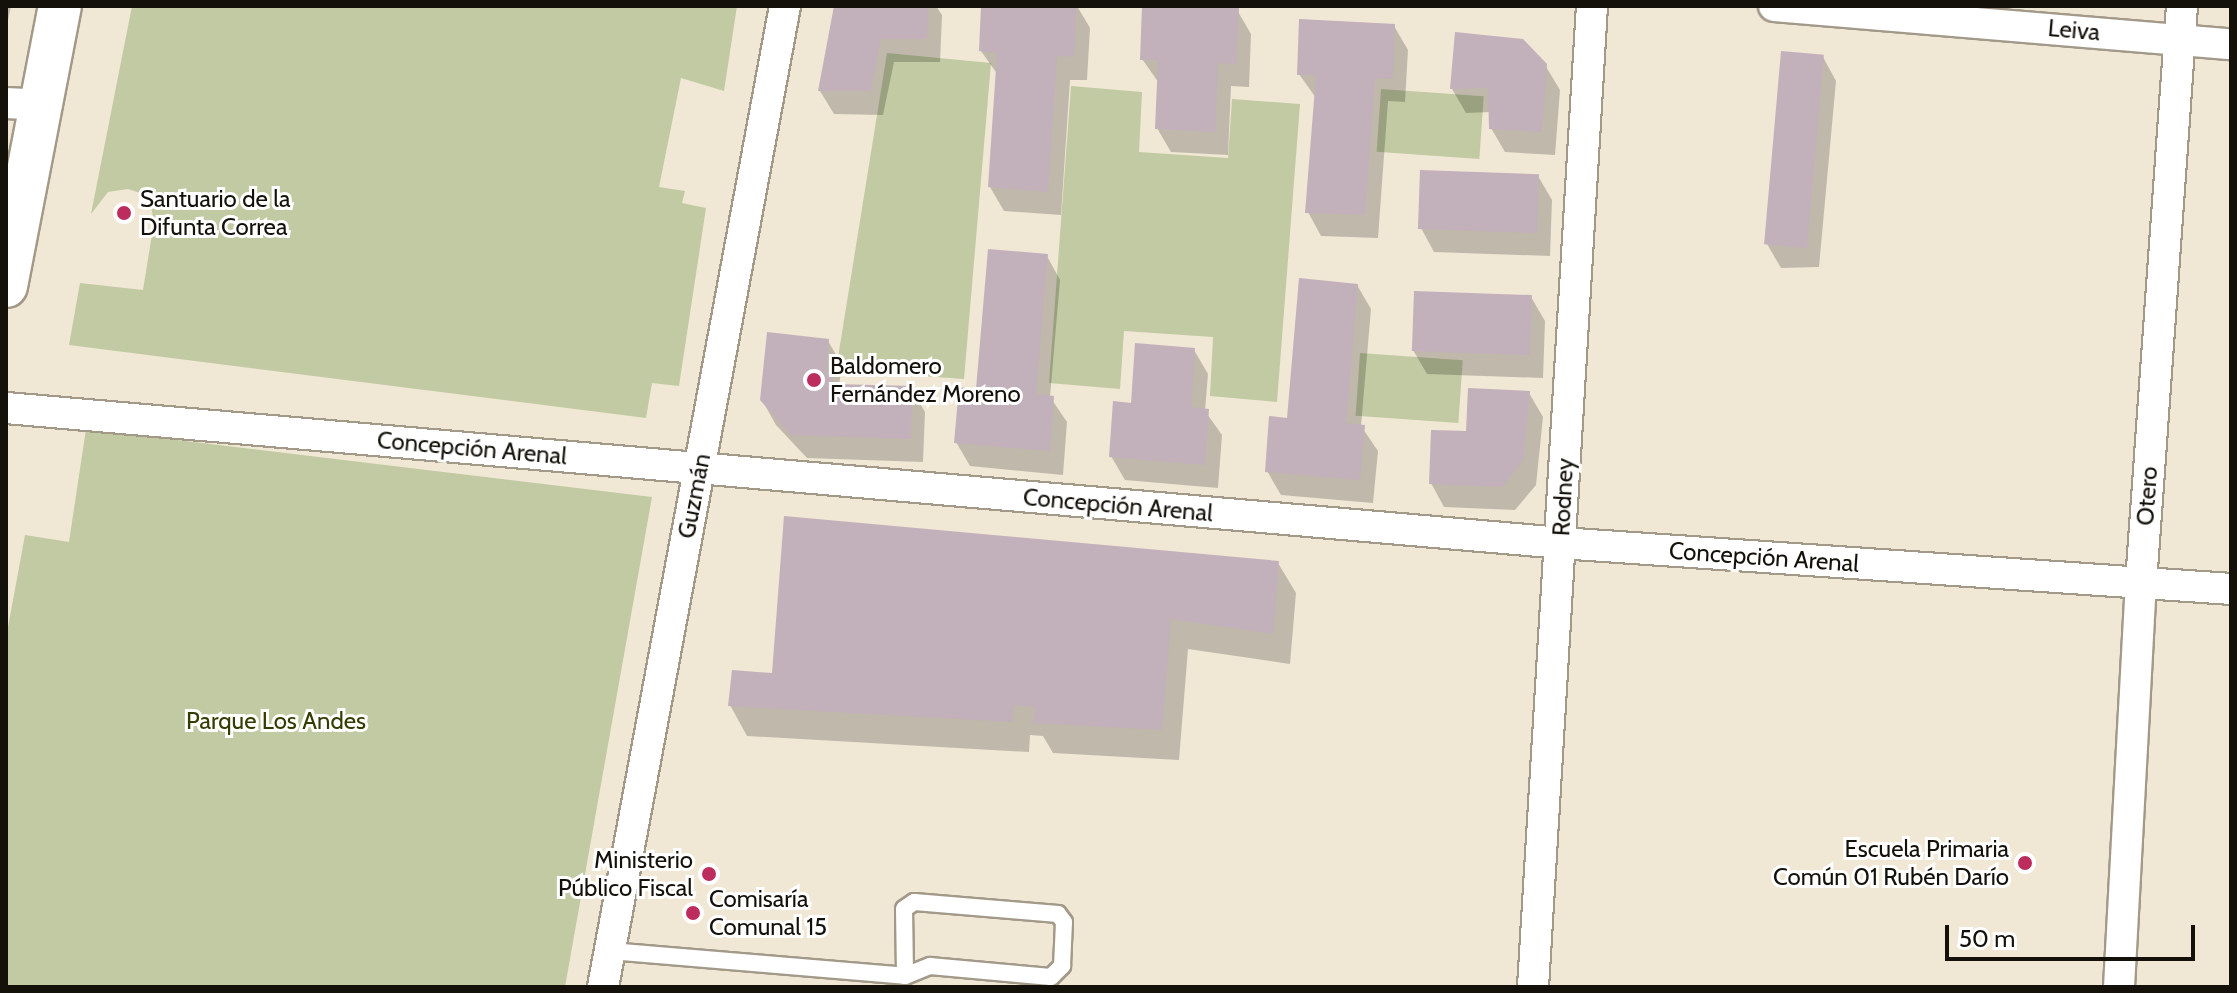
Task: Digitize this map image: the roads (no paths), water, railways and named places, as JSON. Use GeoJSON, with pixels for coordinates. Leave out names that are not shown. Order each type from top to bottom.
{"type":"FeatureCollection","features":[{"type":"Feature","properties":{"kind":"main road"},"geometry":{"type":"LineString","coordinates":[[6,286],[23,104],[60,6]]}},
{"type":"Feature","properties":{"kind":"street","name":"Guzmán"},"geometry":{"type":"LineString","coordinates":[[603,987],[785,6]]}},
{"type":"Feature","properties":{"kind":"street","name":"Rodney"},"geometry":{"type":"LineString","coordinates":[[1533,987],[1592,6]]}},
{"type":"Feature","properties":{"kind":"street","name":"Leiva"},"geometry":{"type":"LineString","coordinates":[[1774,6],[2231,44]]}},
{"type":"Feature","properties":{"kind":"street","name":"Otero"},"geometry":{"type":"LineString","coordinates":[[2119,987],[2141,583],[2182,6]]}},
{"type":"Feature","properties":{"kind":"street","name":"Concepción Arenal"},"geometry":{"type":"LineString","coordinates":[[6,408],[1560,543],[2231,589]]}},
{"type":"Feature","properties":{"kind":"lane"},"geometry":{"type":"LineString","coordinates":[[610,951],[905,976],[930,966],[1051,977],[1062,966],[1064,922],[1058,914],[914,902],[904,909],[905,976]]}},
{"type":"Feature","properties":{"kind":"place","name":"Santuario de la Difunta Correa"},"geometry":{"type":"Point","coordinates":[124,213]}},
{"type":"Feature","properties":{"kind":"place","name":"Baldomero Fernández Moreno"},"geometry":{"type":"Point","coordinates":[814,380]}},
{"type":"Feature","properties":{"kind":"place","name":"Escuela Primaria Común 01 Rubén Darío"},"geometry":{"type":"Point","coordinates":[2025,863]}},
{"type":"Feature","properties":{"kind":"place","name":"Ministerio Público Fiscal"},"geometry":{"type":"Point","coordinates":[709,874]}},
{"type":"Feature","properties":{"kind":"place","name":"Comisaría Comunal 15"},"geometry":{"type":"Point","coordinates":[693,913]}},
{"type":"Feature","properties":{"kind":"park label","name":"Parque Los Andes"},"geometry":{"type":"Point","coordinates":[276,721]}}]}
